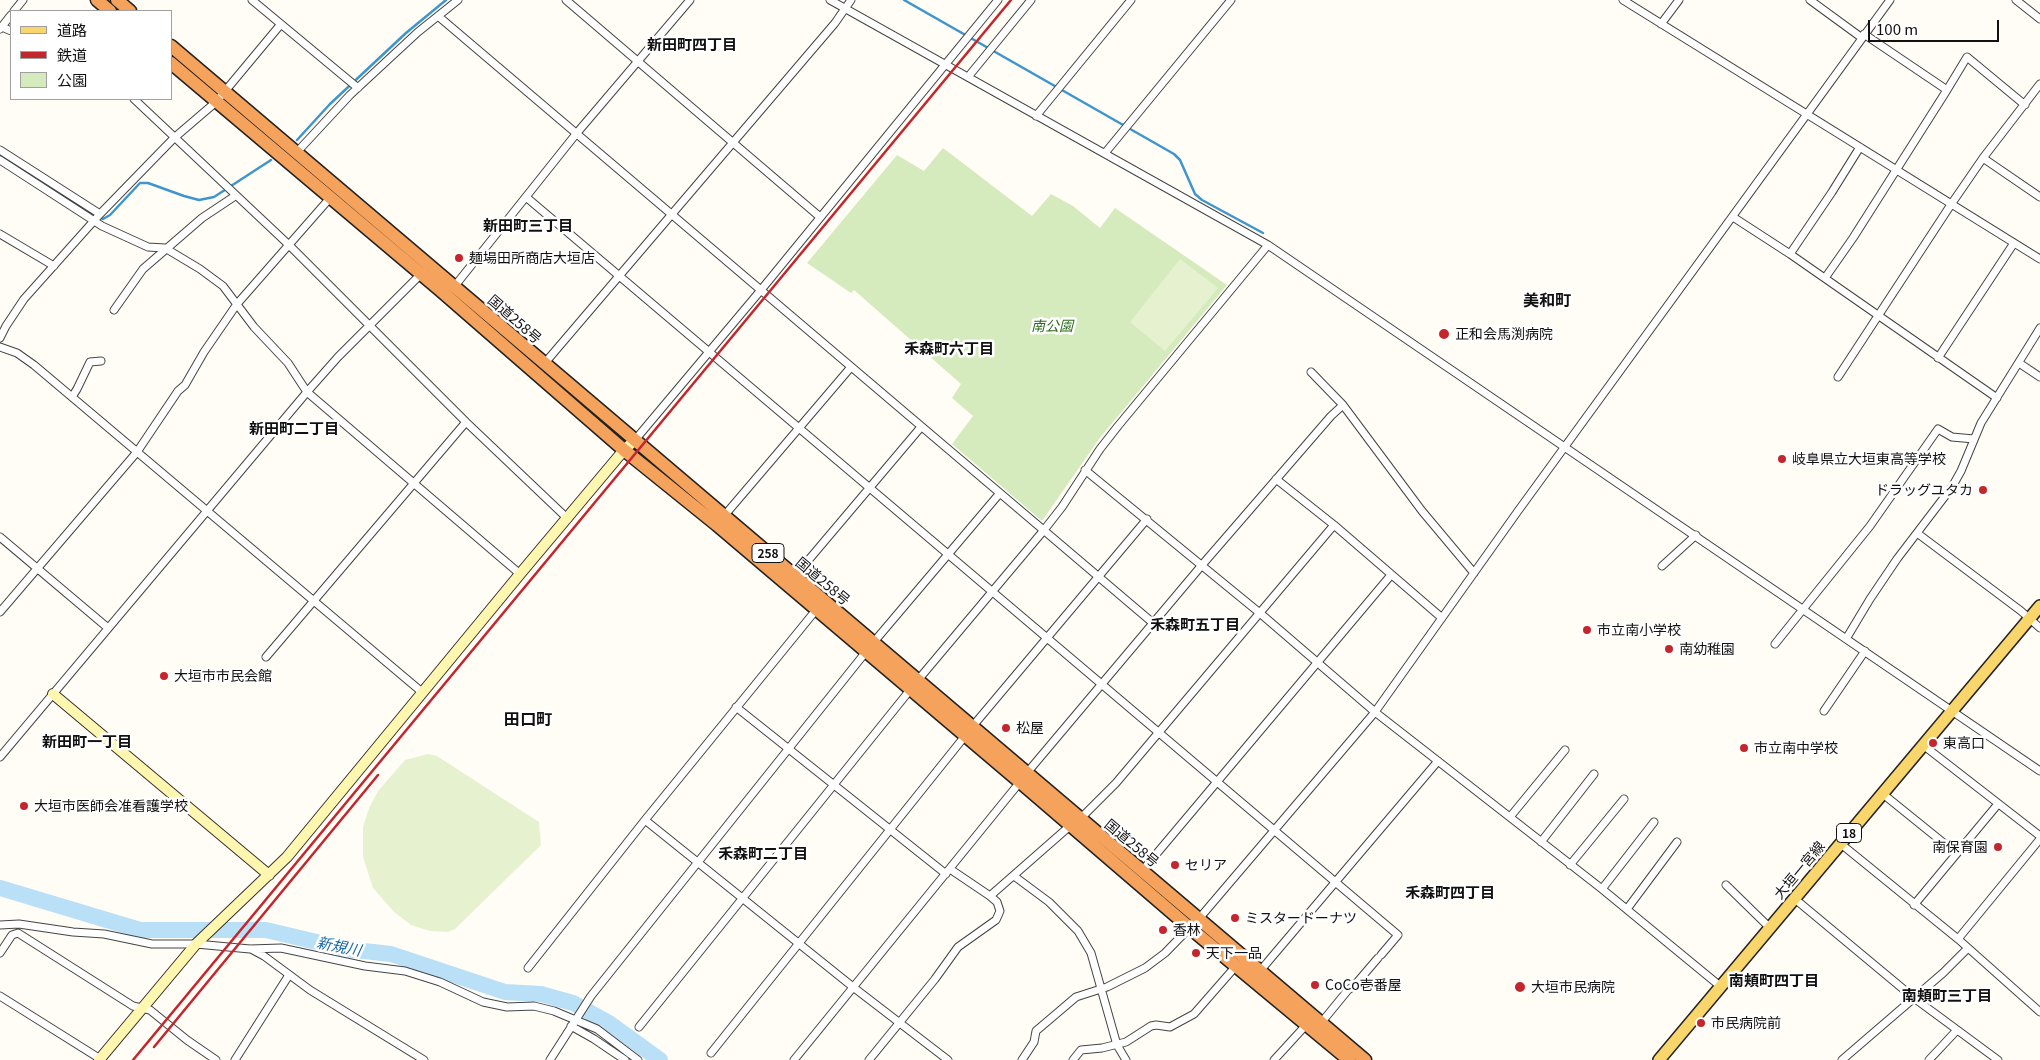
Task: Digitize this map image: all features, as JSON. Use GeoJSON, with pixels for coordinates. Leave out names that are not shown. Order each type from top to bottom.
{"type":"FeatureCollection","features":[{"type":"Feature","properties":{"kind":"highway"},"geometry":{"type":"LineString","coordinates":[[97,0],[109,10]]}},
{"type":"Feature","properties":{"kind":"highway"},"geometry":{"type":"LineString","coordinates":[[117,0],[129,10]]}},
{"type":"Feature","properties":{"kind":"highway","name":"国道258号"},"geometry":{"type":"LineString","coordinates":[[172,47],[297,152],[424,270],[624,450],[717,525],[816,610],[918,680],[969,732]]}},
{"type":"Feature","properties":{"kind":"highway","name":"国道258号"},"geometry":{"type":"LineString","coordinates":[[172,65],[330,198],[424,270],[454,287],[795,576],[910,690],[969,732],[1194,924],[1260,971],[1365,1060]]}},
{"type":"Feature","properties":{"kind":"highway","name":"国道258号"},"geometry":{"type":"LineString","coordinates":[[1075,822],[1142,871],[1236,966],[1349,1060]]}},
{"type":"Feature","properties":{"kind":"main road","name":"大垣一宮線"},"geometry":{"type":"LineString","coordinates":[[1658,1060],[2040,606]]}},
{"type":"Feature","properties":{"kind":"street"},"geometry":{"type":"LineString","coordinates":[[15,10],[23,0]]}},
{"type":"Feature","properties":{"kind":"street"},"geometry":{"type":"LineString","coordinates":[[252,0],[358,88]]}},
{"type":"Feature","properties":{"kind":"street"},"geometry":{"type":"LineString","coordinates":[[297,152],[332,112],[458,0]]}},
{"type":"Feature","properties":{"kind":"street"},"geometry":{"type":"LineString","coordinates":[[566,0],[820,217]]}},
{"type":"Feature","properties":{"kind":"street"},"geometry":{"type":"LineString","coordinates":[[454,287],[576,134],[690,0]]}},
{"type":"Feature","properties":{"kind":"street"},"geometry":{"type":"LineString","coordinates":[[830,0],[1268,245],[2040,770]]}},
{"type":"Feature","properties":{"kind":"street"},"geometry":{"type":"LineString","coordinates":[[544,364],[851,0]]}},
{"type":"Feature","properties":{"kind":"street"},"geometry":{"type":"LineString","coordinates":[[0,996],[100,1060],[204,935],[287,857],[520,574],[761,290],[998,0]]}},
{"type":"Feature","properties":{"kind":"street"},"geometry":{"type":"LineString","coordinates":[[968,76],[1031,0]]}},
{"type":"Feature","properties":{"kind":"street"},"geometry":{"type":"LineString","coordinates":[[1036,116],[1131,0]]}},
{"type":"Feature","properties":{"kind":"street"},"geometry":{"type":"LineString","coordinates":[[1105,153],[1231,0]]}},
{"type":"Feature","properties":{"kind":"street"},"geometry":{"type":"LineString","coordinates":[[1623,0],[2040,258]]}},
{"type":"Feature","properties":{"kind":"street"},"geometry":{"type":"LineString","coordinates":[[1661,24],[1679,0]]}},
{"type":"Feature","properties":{"kind":"street"},"geometry":{"type":"LineString","coordinates":[[1810,0],[1947,90]]}},
{"type":"Feature","properties":{"kind":"street"},"geometry":{"type":"LineString","coordinates":[[1022,1060],[1034,1042],[1036,1031],[1076,997],[1101,990],[1150,965],[1194,924],[1375,712],[1890,0]]}},
{"type":"Feature","properties":{"kind":"street"},"geometry":{"type":"LineString","coordinates":[[2016,0],[2040,18]]}},
{"type":"Feature","properties":{"kind":"street"},"geometry":{"type":"LineString","coordinates":[[1,28],[10,16]]}},
{"type":"Feature","properties":{"kind":"street"},"geometry":{"type":"LineString","coordinates":[[438,16],[1153,623]]}},
{"type":"Feature","properties":{"kind":"street"},"geometry":{"type":"LineString","coordinates":[[0,338],[24,299],[100,214],[174,138],[216,102],[281,24]]}},
{"type":"Feature","properties":{"kind":"street"},"geometry":{"type":"LineString","coordinates":[[1825,278],[1897,170],[1967,57],[2025,105]]}},
{"type":"Feature","properties":{"kind":"street"},"geometry":{"type":"LineString","coordinates":[[1838,378],[1952,203],[2040,84]]}},
{"type":"Feature","properties":{"kind":"street"},"geometry":{"type":"LineString","coordinates":[[135,100],[289,245],[466,422],[568,519]]}},
{"type":"Feature","properties":{"kind":"street"},"geometry":{"type":"LineString","coordinates":[[1790,254],[1860,147]]}},
{"type":"Feature","properties":{"kind":"street"},"geometry":{"type":"LineString","coordinates":[[0,150],[100,214]]}},
{"type":"Feature","properties":{"kind":"street"},"geometry":{"type":"LineString","coordinates":[[1984,158],[2040,197]]}},
{"type":"Feature","properties":{"kind":"street"},"geometry":{"type":"LineString","coordinates":[[0,160],[94,221],[142,244],[165,248],[200,269],[222,286],[254,327],[288,363],[307,392],[520,574]]}},
{"type":"Feature","properties":{"kind":"street"},"geometry":{"type":"LineString","coordinates":[[114,310],[143,269],[165,248],[202,218],[235,196]]}},
{"type":"Feature","properties":{"kind":"street"},"geometry":{"type":"LineString","coordinates":[[526,197],[1398,935],[1321,1023]]}},
{"type":"Feature","properties":{"kind":"street"},"geometry":{"type":"LineString","coordinates":[[0,612],[137,452],[178,391],[185,385],[212,339],[236,304],[330,198]]}},
{"type":"Feature","properties":{"kind":"street"},"geometry":{"type":"LineString","coordinates":[[1733,216],[1997,398]]}},
{"type":"Feature","properties":{"kind":"street"},"geometry":{"type":"LineString","coordinates":[[0,234],[54,266]]}},
{"type":"Feature","properties":{"kind":"street"},"geometry":{"type":"LineString","coordinates":[[1938,358],[2014,243]]}},
{"type":"Feature","properties":{"kind":"street"},"geometry":{"type":"LineString","coordinates":[[918,680],[1044,530],[1062,507],[1100,449],[1163,370],[1268,245]]}},
{"type":"Feature","properties":{"kind":"street"},"geometry":{"type":"LineString","coordinates":[[0,757],[307,392],[369,324],[424,270]]}},
{"type":"Feature","properties":{"kind":"street"},"geometry":{"type":"LineString","coordinates":[[1846,638],[1870,599],[1952,487],[1961,471],[1974,439],[2040,328]]}},
{"type":"Feature","properties":{"kind":"street"},"geometry":{"type":"LineString","coordinates":[[0,347],[16,353],[34,365],[72,396],[422,693]]}},
{"type":"Feature","properties":{"kind":"street"},"geometry":{"type":"LineString","coordinates":[[72,396],[90,362],[101,362]]}},
{"type":"Feature","properties":{"kind":"street"},"geometry":{"type":"LineString","coordinates":[[2019,363],[2040,377]]}},
{"type":"Feature","properties":{"kind":"street"},"geometry":{"type":"LineString","coordinates":[[724,516],[851,367]]}},
{"type":"Feature","properties":{"kind":"street"},"geometry":{"type":"LineString","coordinates":[[1311,372],[1343,405],[1422,511],[1474,573]]}},
{"type":"Feature","properties":{"kind":"street"},"geometry":{"type":"LineString","coordinates":[[794,1060],[1101,684],[1276,479],[1331,416],[1343,405]]}},
{"type":"Feature","properties":{"kind":"street"},"geometry":{"type":"LineString","coordinates":[[266,657],[314,603],[466,422]]}},
{"type":"Feature","properties":{"kind":"street"},"geometry":{"type":"LineString","coordinates":[[795,576],[921,427]]}},
{"type":"Feature","properties":{"kind":"street"},"geometry":{"type":"LineString","coordinates":[[1775,644],[1870,526],[1938,430],[1952,437],[1974,439]]}},
{"type":"Feature","properties":{"kind":"street"},"geometry":{"type":"LineString","coordinates":[[1086,470],[1261,614],[1375,712],[1602,889],[1720,986]]}},
{"type":"Feature","properties":{"kind":"street"},"geometry":{"type":"LineString","coordinates":[[1276,479],[1334,525],[1442,618]]}},
{"type":"Feature","properties":{"kind":"street"},"geometry":{"type":"LineString","coordinates":[[550,1060],[588,1000],[869,648],[1000,494]]}},
{"type":"Feature","properties":{"kind":"street"},"geometry":{"type":"LineString","coordinates":[[711,1053],[969,732],[1147,519]]}},
{"type":"Feature","properties":{"kind":"street"},"geometry":{"type":"LineString","coordinates":[[990,896],[1075,822],[1116,783],[1261,614],[1334,525]]}},
{"type":"Feature","properties":{"kind":"street"},"geometry":{"type":"LineString","coordinates":[[1917,533],[2040,628]]}},
{"type":"Feature","properties":{"kind":"street"},"geometry":{"type":"LineString","coordinates":[[1662,566],[1696,535]]}},
{"type":"Feature","properties":{"kind":"street"},"geometry":{"type":"LineString","coordinates":[[0,537],[108,628]]}},
{"type":"Feature","properties":{"kind":"street"},"geometry":{"type":"LineString","coordinates":[[1142,871],[1391,575]]}},
{"type":"Feature","properties":{"kind":"street"},"geometry":{"type":"LineString","coordinates":[[528,968],[645,820],[816,610]]}},
{"type":"Feature","properties":{"kind":"street"},"geometry":{"type":"LineString","coordinates":[[1824,711],[1865,651]]}},
{"type":"Feature","properties":{"kind":"street"},"geometry":{"type":"LineString","coordinates":[[639,1027],[910,690]]}},
{"type":"Feature","properties":{"kind":"street"},"geometry":{"type":"LineString","coordinates":[[53,694],[269,875]]}},
{"type":"Feature","properties":{"kind":"street"},"geometry":{"type":"LineString","coordinates":[[736,707],[890,829],[948,871],[997,902],[1000,911],[996,920],[958,947],[868,1060]]}},
{"type":"Feature","properties":{"kind":"street"},"geometry":{"type":"LineString","coordinates":[[1923,745],[2040,837],[1958,939]]}},
{"type":"Feature","properties":{"kind":"street"},"geometry":{"type":"LineString","coordinates":[[1510,817],[1565,750]]}},
{"type":"Feature","properties":{"kind":"street"},"geometry":{"type":"LineString","coordinates":[[1260,971],[1438,761]]}},
{"type":"Feature","properties":{"kind":"street"},"geometry":{"type":"LineString","coordinates":[[1541,842],[1594,774]]}},
{"type":"Feature","properties":{"kind":"street"},"geometry":{"type":"LineString","coordinates":[[1882,794],[1956,853]]}},
{"type":"Feature","properties":{"kind":"street"},"geometry":{"type":"LineString","coordinates":[[1570,865],[1624,798]]}},
{"type":"Feature","properties":{"kind":"street"},"geometry":{"type":"LineString","coordinates":[[1914,905],[1998,804]]}},
{"type":"Feature","properties":{"kind":"street"},"geometry":{"type":"LineString","coordinates":[[645,820],[898,1023],[948,1060]]}},
{"type":"Feature","properties":{"kind":"street"},"geometry":{"type":"LineString","coordinates":[[1602,889],[1654,822]]}},
{"type":"Feature","properties":{"kind":"street"},"geometry":{"type":"LineString","coordinates":[[1627,909],[1678,842]]}},
{"type":"Feature","properties":{"kind":"street"},"geometry":{"type":"LineString","coordinates":[[1841,844],[1958,939],[2040,1012]]}},
{"type":"Feature","properties":{"kind":"street"},"geometry":{"type":"LineString","coordinates":[[1014,876],[1048,902],[1078,931],[1091,953],[1117,1044],[1126,1060]]}},
{"type":"Feature","properties":{"kind":"street"},"geometry":{"type":"LineString","coordinates":[[1726,885],[1770,928]]}},
{"type":"Feature","properties":{"kind":"street"},"geometry":{"type":"LineString","coordinates":[[1795,899],[1914,998],[1998,1060]]}},
{"type":"Feature","properties":{"kind":"street"},"geometry":{"type":"LineString","coordinates":[[18,933],[19,924]]}},
{"type":"Feature","properties":{"kind":"street"},"geometry":{"type":"LineString","coordinates":[[0,925],[19,924],[73,932],[104,934],[152,944],[196,944],[250,949],[281,948],[365,966],[405,971],[440,982],[483,1002],[507,1007],[534,1006],[554,1011],[596,1030],[638,1060]]}},
{"type":"Feature","properties":{"kind":"street"},"geometry":{"type":"LineString","coordinates":[[0,953],[12,935],[18,933]]}},
{"type":"Feature","properties":{"kind":"street"},"geometry":{"type":"LineString","coordinates":[[18,933],[141,1009],[150,1010],[187,1040],[216,1060]]}},
{"type":"Feature","properties":{"kind":"street"},"geometry":{"type":"LineString","coordinates":[[1842,1060],[1968,948]]}},
{"type":"Feature","properties":{"kind":"street"},"geometry":{"type":"LineString","coordinates":[[250,949],[264,956],[289,975],[413,1057],[424,1060]]}},
{"type":"Feature","properties":{"kind":"street"},"geometry":{"type":"LineString","coordinates":[[1073,1060],[1081,1050],[1126,1042],[1151,1026],[1170,1027],[1194,1014],[1236,966]]}},
{"type":"Feature","properties":{"kind":"street"},"geometry":{"type":"LineString","coordinates":[[235,1060],[289,975]]}},
{"type":"Feature","properties":{"kind":"street"},"geometry":{"type":"LineString","coordinates":[[574,1021],[625,1060]]}},
{"type":"Feature","properties":{"kind":"street"},"geometry":{"type":"LineString","coordinates":[[1274,1060],[1307,1024]]}},
{"type":"Feature","properties":{"kind":"street"},"geometry":{"type":"LineString","coordinates":[[1930,1060],[1957,1030]]}},
{"type":"Feature","properties":{"kind":"green space","name":"南公園"},"geometry":{"type":"Polygon","coordinates":[[[943,148],[1032,216],[1051,194],[1073,206],[1100,228],[1115,208],[1227,285],[1099,439],[1042,521],[952,444],[973,416],[952,398],[961,384],[854,290],[851,293],[807,263],[897,155],[924,171],[943,148]]]}},
{"type":"Feature","properties":{"kind":"green space"},"geometry":{"type":"Polygon","coordinates":[[[1180,259],[1218,288],[1165,351],[1130,322],[1180,259]]]}},
{"type":"Feature","properties":{"kind":"green space"},"geometry":{"type":"Polygon","coordinates":[[[428,754],[437,756],[539,822],[541,845],[455,929],[448,932],[430,931],[411,925],[394,912],[373,888],[363,857],[363,827],[369,808],[378,791],[405,760],[428,754]]]}},
{"type":"Feature","properties":{"kind":"waterway"},"geometry":{"type":"LineString","coordinates":[[297,140],[330,104],[406,33],[446,0]]}},
{"type":"Feature","properties":{"kind":"waterway"},"geometry":{"type":"LineString","coordinates":[[904,0],[1174,154],[1180,160],[1195,194],[1202,200],[1263,233]]}},
{"type":"Feature","properties":{"kind":"waterway"},"geometry":{"type":"LineString","coordinates":[[0,155],[103,219],[110,215],[140,183],[148,183],[199,200],[214,197],[271,160]]}},
{"type":"Feature","properties":{"kind":"waterway","name":"新規川"},"geometry":{"type":"LineString","coordinates":[[0,888],[140,930],[266,930],[346,949],[391,954],[505,992],[541,994],[573,1003],[609,1023],[660,1060]]}},
{"type":"Feature","properties":{"kind":"railway"},"geometry":{"type":"LineString","coordinates":[[133,1060],[1011,0]]}},
{"type":"Feature","properties":{"kind":"railway"},"geometry":{"type":"LineString","coordinates":[[154,1047],[378,775]]}},
{"type":"Feature","properties":{"kind":"place","name":"麺場田所商店大垣店"},"geometry":{"type":"Point","coordinates":[459,258]}},
{"type":"Feature","properties":{"kind":"place","name":"正和会馬渕病院"},"geometry":{"type":"Point","coordinates":[1444,334]}},
{"type":"Feature","properties":{"kind":"place","name":"岐阜県立大垣東高等学校"},"geometry":{"type":"Point","coordinates":[1782,459]}},
{"type":"Feature","properties":{"kind":"place","name":"ドラッグユタカ"},"geometry":{"type":"Point","coordinates":[1983,490]}},
{"type":"Feature","properties":{"kind":"place","name":"市立南小学校"},"geometry":{"type":"Point","coordinates":[1587,630]}},
{"type":"Feature","properties":{"kind":"place","name":"南幼稚園"},"geometry":{"type":"Point","coordinates":[1669,649]}},
{"type":"Feature","properties":{"kind":"place","name":"大垣市市民会館"},"geometry":{"type":"Point","coordinates":[164,676]}},
{"type":"Feature","properties":{"kind":"place","name":"松屋"},"geometry":{"type":"Point","coordinates":[1006,728]}},
{"type":"Feature","properties":{"kind":"place","name":"東高口"},"geometry":{"type":"Point","coordinates":[1933,743]}},
{"type":"Feature","properties":{"kind":"place","name":"市立南中学校"},"geometry":{"type":"Point","coordinates":[1744,748]}},
{"type":"Feature","properties":{"kind":"place","name":"大垣市医師会准看護学校"},"geometry":{"type":"Point","coordinates":[24,806]}},
{"type":"Feature","properties":{"kind":"place","name":"南保育園"},"geometry":{"type":"Point","coordinates":[1998,847]}},
{"type":"Feature","properties":{"kind":"place","name":"セリア"},"geometry":{"type":"Point","coordinates":[1175,865]}},
{"type":"Feature","properties":{"kind":"place","name":"ミスタードーナツ"},"geometry":{"type":"Point","coordinates":[1235,918]}},
{"type":"Feature","properties":{"kind":"place","name":"香林"},"geometry":{"type":"Point","coordinates":[1163,930]}},
{"type":"Feature","properties":{"kind":"place","name":"天下一品"},"geometry":{"type":"Point","coordinates":[1196,953]}},
{"type":"Feature","properties":{"kind":"place","name":"CoCo壱番屋"},"geometry":{"type":"Point","coordinates":[1315,985]}},
{"type":"Feature","properties":{"kind":"place","name":"大垣市民病院"},"geometry":{"type":"Point","coordinates":[1520,987]}},
{"type":"Feature","properties":{"kind":"place","name":"市民病院前"},"geometry":{"type":"Point","coordinates":[1701,1023]}},
{"type":"Feature","properties":{"kind":"district","name":"新田町四丁目"},"geometry":{"type":"Point","coordinates":[692,44]}},
{"type":"Feature","properties":{"kind":"district","name":"新田町三丁目"},"geometry":{"type":"Point","coordinates":[528,225]}},
{"type":"Feature","properties":{"kind":"district","name":"美和町"},"geometry":{"type":"Point","coordinates":[1547,300]}},
{"type":"Feature","properties":{"kind":"district","name":"禾森町六丁目"},"geometry":{"type":"Point","coordinates":[949,348]}},
{"type":"Feature","properties":{"kind":"district","name":"新田町二丁目"},"geometry":{"type":"Point","coordinates":[294,428]}},
{"type":"Feature","properties":{"kind":"district","name":"禾森町五丁目"},"geometry":{"type":"Point","coordinates":[1195,624]}},
{"type":"Feature","properties":{"kind":"district","name":"田口町"},"geometry":{"type":"Point","coordinates":[528,719]}},
{"type":"Feature","properties":{"kind":"district","name":"新田町一丁目"},"geometry":{"type":"Point","coordinates":[87,741]}},
{"type":"Feature","properties":{"kind":"district","name":"禾森町二丁目"},"geometry":{"type":"Point","coordinates":[763,853]}},
{"type":"Feature","properties":{"kind":"district","name":"禾森町四丁目"},"geometry":{"type":"Point","coordinates":[1450,892]}},
{"type":"Feature","properties":{"kind":"district","name":"南頬町四丁目"},"geometry":{"type":"Point","coordinates":[1774,980]}},
{"type":"Feature","properties":{"kind":"district","name":"南頬町三丁目"},"geometry":{"type":"Point","coordinates":[1947,995]}}]}
